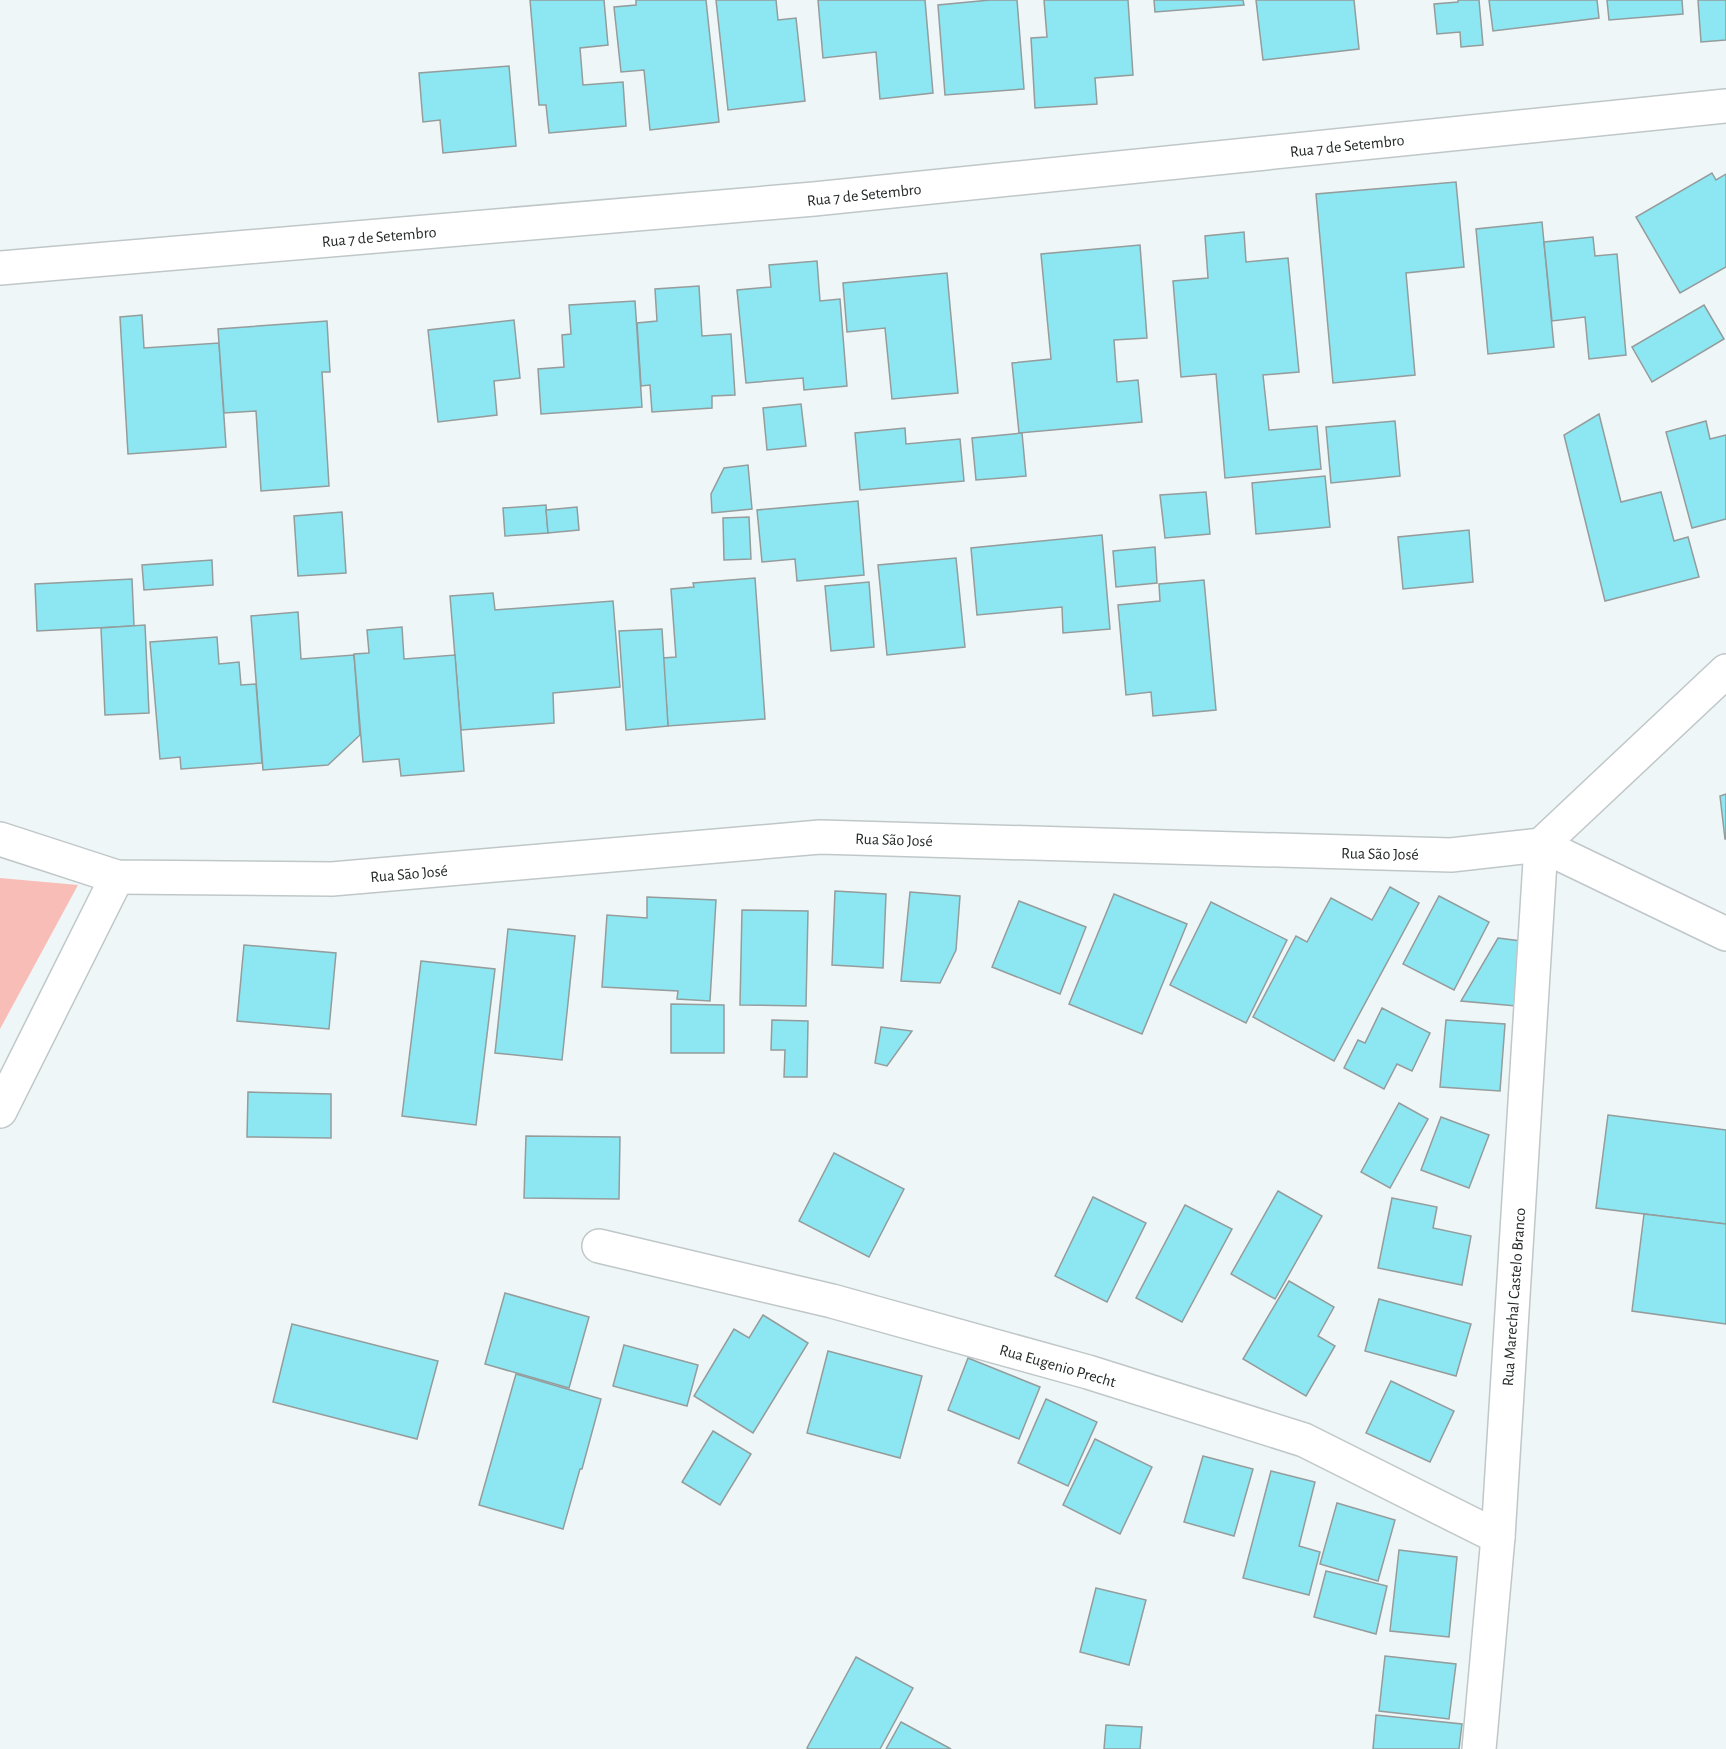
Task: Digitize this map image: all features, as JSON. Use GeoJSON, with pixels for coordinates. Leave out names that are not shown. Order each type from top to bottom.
{"type":"FeatureCollection","features":[{"type":"Feature","properties":{"kind":"street","name":"Rua 7 de Setembro"},"geometry":{"type":"LineString","coordinates":[[0,268],[814,200],[1726,106]]}},
{"type":"Feature","properties":{"kind":"street"},"geometry":{"type":"LineString","coordinates":[[1726,671],[1541,845],[1726,934]]}},
{"type":"Feature","properties":{"kind":"street","name":"Rua São José"},"geometry":{"type":"LineString","coordinates":[[0,839],[117,878],[332,879],[820,837],[1451,855],[1541,845]]}},
{"type":"Feature","properties":{"kind":"street","name":"Rua Marechal Castelo Branco"},"geometry":{"type":"LineString","coordinates":[[1479,1749],[1498,1538],[1541,845]]}},
{"type":"Feature","properties":{"kind":"street"},"geometry":{"type":"LineString","coordinates":[[0,1111],[117,878]]}},
{"type":"Feature","properties":{"kind":"street","name":"Rua Eugenio Precht"},"geometry":{"type":"LineString","coordinates":[[599,1246],[843,1304],[1088,1372],[1304,1440],[1498,1538]]}},
{"type":"Feature","properties":{"kind":"shaded area"},"geometry":{"type":"Polygon","coordinates":[[[0,878],[78,885],[0,1029],[0,878]]]}},
{"type":"Feature","properties":{"kind":"building"},"geometry":{"type":"Polygon","coordinates":[[[530,0],[604,0],[608,45],[580,48],[583,85],[623,82],[626,126],[549,133],[546,105],[539,105],[530,0]]]}},
{"type":"Feature","properties":{"kind":"building"},"geometry":{"type":"Polygon","coordinates":[[[636,0],[706,0],[719,122],[650,130],[644,70],[621,72],[614,7],[636,5],[636,0]]]}},
{"type":"Feature","properties":{"kind":"building"},"geometry":{"type":"Polygon","coordinates":[[[716,0],[776,0],[778,20],[796,18],[805,101],[728,110],[716,0]]]}},
{"type":"Feature","properties":{"kind":"building"},"geometry":{"type":"Polygon","coordinates":[[[818,0],[925,0],[933,93],[880,99],[876,52],[823,58],[818,0]]]}},
{"type":"Feature","properties":{"kind":"building"},"geometry":{"type":"Polygon","coordinates":[[[1017,0],[1024,89],[945,95],[938,5],[1017,0]]]}},
{"type":"Feature","properties":{"kind":"building"},"geometry":{"type":"Polygon","coordinates":[[[1044,0],[1128,0],[1133,75],[1095,78],[1097,104],[1035,108],[1031,38],[1047,37],[1044,0]]]}},
{"type":"Feature","properties":{"kind":"building"},"geometry":{"type":"Polygon","coordinates":[[[1154,0],[1243,0],[1244,5],[1155,12],[1154,0]]]}},
{"type":"Feature","properties":{"kind":"building"},"geometry":{"type":"Polygon","coordinates":[[[1256,0],[1354,0],[1359,49],[1263,60],[1256,0]]]}},
{"type":"Feature","properties":{"kind":"building"},"geometry":{"type":"Polygon","coordinates":[[[1458,0],[1479,0],[1483,45],[1461,47],[1460,32],[1437,34],[1434,4],[1458,2],[1458,0]]]}},
{"type":"Feature","properties":{"kind":"building"},"geometry":{"type":"Polygon","coordinates":[[[1489,0],[1597,0],[1599,18],[1493,31],[1489,0]]]}},
{"type":"Feature","properties":{"kind":"building"},"geometry":{"type":"Polygon","coordinates":[[[1607,0],[1682,0],[1683,14],[1609,20],[1607,0]]]}},
{"type":"Feature","properties":{"kind":"building"},"geometry":{"type":"Polygon","coordinates":[[[1698,0],[1726,0],[1726,40],[1701,42],[1698,0]]]}},
{"type":"Feature","properties":{"kind":"building"},"geometry":{"type":"Polygon","coordinates":[[[509,66],[516,146],[443,153],[440,120],[423,122],[419,73],[509,66]]]}},
{"type":"Feature","properties":{"kind":"building"},"geometry":{"type":"Polygon","coordinates":[[[1712,173],[1716,180],[1726,174],[1726,267],[1680,293],[1636,217],[1712,173]]]}},
{"type":"Feature","properties":{"kind":"building"},"geometry":{"type":"Polygon","coordinates":[[[1456,182],[1464,267],[1406,273],[1415,375],[1333,383],[1316,194],[1456,182]]]}},
{"type":"Feature","properties":{"kind":"building"},"geometry":{"type":"Polygon","coordinates":[[[1542,222],[1554,347],[1488,354],[1476,229],[1542,222]]]}},
{"type":"Feature","properties":{"kind":"building"},"geometry":{"type":"Polygon","coordinates":[[[1244,232],[1246,262],[1288,258],[1299,372],[1263,375],[1269,430],[1317,426],[1321,469],[1225,478],[1216,374],[1181,377],[1173,281],[1208,278],[1205,236],[1244,232]]]}},
{"type":"Feature","properties":{"kind":"building"},"geometry":{"type":"Polygon","coordinates":[[[1593,237],[1595,256],[1617,254],[1626,355],[1589,359],[1585,317],[1552,321],[1544,242],[1593,237]]]}},
{"type":"Feature","properties":{"kind":"building"},"geometry":{"type":"Polygon","coordinates":[[[1140,245],[1147,338],[1114,340],[1117,382],[1138,380],[1142,422],[1019,433],[1012,363],[1051,359],[1041,254],[1140,245]]]}},
{"type":"Feature","properties":{"kind":"building"},"geometry":{"type":"Polygon","coordinates":[[[817,261],[820,301],[840,299],[847,386],[804,390],[803,378],[746,383],[737,290],[771,287],[769,265],[817,261]]]}},
{"type":"Feature","properties":{"kind":"building"},"geometry":{"type":"Polygon","coordinates":[[[947,273],[958,393],[892,399],[885,328],[847,332],[843,283],[947,273]]]}},
{"type":"Feature","properties":{"kind":"building"},"geometry":{"type":"Polygon","coordinates":[[[699,286],[702,336],[731,334],[735,395],[712,396],[712,408],[652,412],[650,385],[641,386],[637,323],[657,321],[655,289],[699,286]]]}},
{"type":"Feature","properties":{"kind":"building"},"geometry":{"type":"Polygon","coordinates":[[[635,301],[642,407],[541,414],[538,369],[564,367],[562,335],[571,334],[569,305],[635,301]]]}},
{"type":"Feature","properties":{"kind":"building"},"geometry":{"type":"Polygon","coordinates":[[[1704,305],[1724,339],[1652,382],[1632,347],[1704,305]]]}},
{"type":"Feature","properties":{"kind":"building"},"geometry":{"type":"Polygon","coordinates":[[[142,315],[144,348],[219,343],[226,447],[128,454],[120,317],[142,315]]]}},
{"type":"Feature","properties":{"kind":"building"},"geometry":{"type":"Polygon","coordinates":[[[514,320],[520,378],[494,381],[497,415],[438,422],[428,330],[514,320]]]}},
{"type":"Feature","properties":{"kind":"building"},"geometry":{"type":"Polygon","coordinates":[[[327,321],[330,372],[322,372],[329,486],[261,491],[256,411],[224,413],[218,329],[327,321]]]}},
{"type":"Feature","properties":{"kind":"building"},"geometry":{"type":"Polygon","coordinates":[[[801,404],[806,446],[767,450],[763,408],[801,404]]]}},
{"type":"Feature","properties":{"kind":"building"},"geometry":{"type":"Polygon","coordinates":[[[1599,414],[1621,502],[1661,492],[1674,541],[1688,537],[1699,577],[1605,601],[1564,435],[1599,414]]]}},
{"type":"Feature","properties":{"kind":"building"},"geometry":{"type":"Polygon","coordinates":[[[1395,421],[1400,476],[1331,483],[1326,427],[1395,421]]]}},
{"type":"Feature","properties":{"kind":"building"},"geometry":{"type":"Polygon","coordinates":[[[1706,421],[1710,439],[1726,435],[1726,519],[1692,528],[1666,432],[1706,421]]]}},
{"type":"Feature","properties":{"kind":"building"},"geometry":{"type":"Polygon","coordinates":[[[905,428],[906,444],[960,439],[964,481],[860,490],[855,433],[905,428]]]}},
{"type":"Feature","properties":{"kind":"building"},"geometry":{"type":"Polygon","coordinates":[[[1022,433],[1026,476],[976,480],[972,438],[1022,433]]]}},
{"type":"Feature","properties":{"kind":"building"},"geometry":{"type":"Polygon","coordinates":[[[748,465],[752,509],[712,513],[711,494],[724,468],[748,465]]]}},
{"type":"Feature","properties":{"kind":"building"},"geometry":{"type":"Polygon","coordinates":[[[1325,476],[1330,527],[1256,534],[1252,483],[1325,476]]]}},
{"type":"Feature","properties":{"kind":"building"},"geometry":{"type":"Polygon","coordinates":[[[1206,492],[1210,534],[1165,538],[1160,495],[1206,492]]]}},
{"type":"Feature","properties":{"kind":"building"},"geometry":{"type":"Polygon","coordinates":[[[858,501],[864,575],[797,581],[795,559],[762,562],[757,510],[858,501]]]}},
{"type":"Feature","properties":{"kind":"building"},"geometry":{"type":"Polygon","coordinates":[[[546,505],[548,533],[505,536],[503,508],[546,505]]]}},
{"type":"Feature","properties":{"kind":"building"},"geometry":{"type":"Polygon","coordinates":[[[577,507],[579,530],[548,533],[546,510],[577,507]]]}},
{"type":"Feature","properties":{"kind":"building"},"geometry":{"type":"Polygon","coordinates":[[[342,512],[346,573],[298,576],[294,516],[342,512]]]}},
{"type":"Feature","properties":{"kind":"building"},"geometry":{"type":"Polygon","coordinates":[[[749,517],[751,559],[724,560],[723,518],[749,517]]]}},
{"type":"Feature","properties":{"kind":"building"},"geometry":{"type":"Polygon","coordinates":[[[1469,530],[1473,582],[1403,589],[1398,537],[1469,530]]]}},
{"type":"Feature","properties":{"kind":"building"},"geometry":{"type":"Polygon","coordinates":[[[1102,535],[1110,629],[1063,633],[1062,607],[977,615],[971,548],[1102,535]]]}},
{"type":"Feature","properties":{"kind":"building"},"geometry":{"type":"Polygon","coordinates":[[[1155,547],[1157,583],[1116,587],[1113,551],[1155,547]]]}},
{"type":"Feature","properties":{"kind":"building"},"geometry":{"type":"Polygon","coordinates":[[[956,558],[965,647],[887,655],[878,565],[956,558]]]}},
{"type":"Feature","properties":{"kind":"building"},"geometry":{"type":"Polygon","coordinates":[[[212,560],[213,585],[144,590],[142,565],[212,560]]]}},
{"type":"Feature","properties":{"kind":"building"},"geometry":{"type":"Polygon","coordinates":[[[755,578],[765,719],[668,726],[663,658],[676,657],[671,589],[694,587],[693,583],[755,578]]]}},
{"type":"Feature","properties":{"kind":"building"},"geometry":{"type":"Polygon","coordinates":[[[132,579],[134,626],[37,631],[35,584],[132,579]]]}},
{"type":"Feature","properties":{"kind":"building"},"geometry":{"type":"Polygon","coordinates":[[[1204,580],[1216,710],[1153,716],[1151,692],[1126,695],[1118,605],[1160,601],[1159,584],[1204,580]]]}},
{"type":"Feature","properties":{"kind":"building"},"geometry":{"type":"Polygon","coordinates":[[[869,582],[874,647],[831,651],[825,586],[869,582]]]}},
{"type":"Feature","properties":{"kind":"building"},"geometry":{"type":"Polygon","coordinates":[[[493,593],[495,610],[613,601],[620,687],[553,693],[554,723],[461,730],[450,596],[493,593]]]}},
{"type":"Feature","properties":{"kind":"building"},"geometry":{"type":"Polygon","coordinates":[[[298,612],[301,659],[354,655],[360,735],[328,765],[263,770],[251,616],[298,612]]]}},
{"type":"Feature","properties":{"kind":"building"},"geometry":{"type":"Polygon","coordinates":[[[145,625],[149,713],[105,715],[101,628],[145,625]]]}},
{"type":"Feature","properties":{"kind":"building"},"geometry":{"type":"Polygon","coordinates":[[[402,627],[404,659],[455,655],[464,771],[401,776],[399,759],[363,762],[354,654],[369,653],[367,630],[402,627]]]}},
{"type":"Feature","properties":{"kind":"building"},"geometry":{"type":"Polygon","coordinates":[[[662,629],[668,726],[626,730],[619,631],[662,629]]]}},
{"type":"Feature","properties":{"kind":"building"},"geometry":{"type":"Polygon","coordinates":[[[217,637],[219,664],[239,662],[241,685],[256,684],[262,763],[181,769],[180,757],[160,759],[150,642],[217,637]]]}},
{"type":"Feature","properties":{"kind":"building"},"geometry":{"type":"Polygon","coordinates":[[[1726,794],[1726,839],[1725,839],[1720,796],[1726,794]]]}},
{"type":"Feature","properties":{"kind":"building"},"geometry":{"type":"Polygon","coordinates":[[[1390,887],[1419,903],[1334,1061],[1253,1017],[1296,936],[1307,942],[1331,898],[1372,920],[1390,887]]]}},
{"type":"Feature","properties":{"kind":"building"},"geometry":{"type":"Polygon","coordinates":[[[835,891],[886,894],[883,968],[832,965],[835,891]]]}},
{"type":"Feature","properties":{"kind":"building"},"geometry":{"type":"Polygon","coordinates":[[[910,892],[960,896],[956,950],[940,983],[901,981],[910,892]]]}},
{"type":"Feature","properties":{"kind":"building"},"geometry":{"type":"Polygon","coordinates":[[[1114,894],[1187,924],[1142,1034],[1069,1004],[1114,894]]]}},
{"type":"Feature","properties":{"kind":"building"},"geometry":{"type":"Polygon","coordinates":[[[1439,896],[1489,922],[1454,990],[1403,964],[1439,896]]]}},
{"type":"Feature","properties":{"kind":"building"},"geometry":{"type":"Polygon","coordinates":[[[647,897],[716,900],[710,1001],[677,999],[678,991],[602,987],[607,915],[647,918],[647,897]]]}},
{"type":"Feature","properties":{"kind":"building"},"geometry":{"type":"Polygon","coordinates":[[[1019,901],[1086,927],[1060,994],[992,967],[1019,901]]]}},
{"type":"Feature","properties":{"kind":"building"},"geometry":{"type":"Polygon","coordinates":[[[1211,902],[1287,940],[1246,1023],[1170,985],[1211,902]]]}},
{"type":"Feature","properties":{"kind":"building"},"geometry":{"type":"Polygon","coordinates":[[[742,910],[808,911],[806,1006],[740,1005],[742,910]]]}},
{"type":"Feature","properties":{"kind":"building"},"geometry":{"type":"Polygon","coordinates":[[[508,929],[575,936],[562,1060],[495,1053],[508,929]]]}},
{"type":"Feature","properties":{"kind":"building"},"geometry":{"type":"Polygon","coordinates":[[[1498,938],[1521,941],[1516,1006],[1461,1001],[1498,938]]]}},
{"type":"Feature","properties":{"kind":"building"},"geometry":{"type":"Polygon","coordinates":[[[244,945],[336,953],[329,1029],[237,1021],[244,945]]]}},
{"type":"Feature","properties":{"kind":"building"},"geometry":{"type":"Polygon","coordinates":[[[421,961],[495,969],[476,1125],[402,1116],[421,961]]]}},
{"type":"Feature","properties":{"kind":"building"},"geometry":{"type":"Polygon","coordinates":[[[671,1004],[724,1005],[724,1053],[671,1053],[671,1004]]]}},
{"type":"Feature","properties":{"kind":"building"},"geometry":{"type":"Polygon","coordinates":[[[1382,1008],[1430,1033],[1412,1071],[1397,1064],[1384,1089],[1344,1068],[1358,1040],[1365,1043],[1382,1008]]]}},
{"type":"Feature","properties":{"kind":"building"},"geometry":{"type":"Polygon","coordinates":[[[772,1020],[808,1021],[807,1077],[784,1077],[785,1050],[771,1050],[772,1020]]]}},
{"type":"Feature","properties":{"kind":"building"},"geometry":{"type":"Polygon","coordinates":[[[1446,1020],[1505,1024],[1500,1091],[1440,1087],[1446,1020]]]}},
{"type":"Feature","properties":{"kind":"building"},"geometry":{"type":"Polygon","coordinates":[[[881,1027],[912,1031],[887,1066],[875,1063],[881,1027]]]}},
{"type":"Feature","properties":{"kind":"building"},"geometry":{"type":"Polygon","coordinates":[[[248,1092],[331,1094],[331,1138],[247,1137],[248,1092]]]}},
{"type":"Feature","properties":{"kind":"building"},"geometry":{"type":"Polygon","coordinates":[[[1399,1103],[1428,1119],[1390,1188],[1361,1172],[1399,1103]]]}},
{"type":"Feature","properties":{"kind":"building"},"geometry":{"type":"Polygon","coordinates":[[[1608,1115],[1726,1130],[1726,1224],[1596,1208],[1608,1115]]]}},
{"type":"Feature","properties":{"kind":"building"},"geometry":{"type":"Polygon","coordinates":[[[1441,1117],[1489,1135],[1469,1188],[1421,1170],[1441,1117]]]}},
{"type":"Feature","properties":{"kind":"building"},"geometry":{"type":"Polygon","coordinates":[[[526,1136],[620,1137],[619,1199],[524,1198],[526,1136]]]}},
{"type":"Feature","properties":{"kind":"building"},"geometry":{"type":"Polygon","coordinates":[[[834,1153],[904,1189],[869,1257],[799,1221],[834,1153]]]}},
{"type":"Feature","properties":{"kind":"building"},"geometry":{"type":"Polygon","coordinates":[[[1278,1191],[1322,1216],[1275,1299],[1231,1274],[1278,1191]]]}},
{"type":"Feature","properties":{"kind":"building"},"geometry":{"type":"Polygon","coordinates":[[[1093,1197],[1146,1223],[1107,1302],[1055,1276],[1093,1197]]]}},
{"type":"Feature","properties":{"kind":"building"},"geometry":{"type":"Polygon","coordinates":[[[1392,1198],[1437,1207],[1433,1228],[1471,1236],[1462,1285],[1378,1268],[1392,1198]]]}},
{"type":"Feature","properties":{"kind":"building"},"geometry":{"type":"Polygon","coordinates":[[[1185,1205],[1232,1229],[1182,1322],[1136,1298],[1185,1205]]]}},
{"type":"Feature","properties":{"kind":"building"},"geometry":{"type":"Polygon","coordinates":[[[1644,1214],[1726,1224],[1726,1324],[1632,1311],[1644,1214]]]}},
{"type":"Feature","properties":{"kind":"building"},"geometry":{"type":"Polygon","coordinates":[[[1289,1281],[1334,1307],[1318,1336],[1335,1346],[1306,1396],[1243,1359],[1289,1281]]]}},
{"type":"Feature","properties":{"kind":"building"},"geometry":{"type":"Polygon","coordinates":[[[505,1293],[589,1317],[569,1388],[485,1364],[505,1293]]]}},
{"type":"Feature","properties":{"kind":"building"},"geometry":{"type":"Polygon","coordinates":[[[1379,1299],[1471,1324],[1456,1376],[1365,1351],[1379,1299]]]}},
{"type":"Feature","properties":{"kind":"building"},"geometry":{"type":"Polygon","coordinates":[[[763,1315],[808,1343],[753,1433],[694,1396],[734,1329],[749,1338],[763,1315]]]}},
{"type":"Feature","properties":{"kind":"building"},"geometry":{"type":"Polygon","coordinates":[[[292,1324],[438,1361],[417,1439],[273,1402],[292,1324]]]}},
{"type":"Feature","properties":{"kind":"building"},"geometry":{"type":"Polygon","coordinates":[[[624,1345],[698,1365],[687,1406],[613,1386],[624,1345]]]}},
{"type":"Feature","properties":{"kind":"building"},"geometry":{"type":"Polygon","coordinates":[[[828,1351],[922,1376],[900,1458],[807,1433],[828,1351]]]}},
{"type":"Feature","properties":{"kind":"building"},"geometry":{"type":"Polygon","coordinates":[[[968,1358],[1040,1387],[1019,1439],[948,1410],[968,1358]]]}},
{"type":"Feature","properties":{"kind":"building"},"geometry":{"type":"Polygon","coordinates":[[[516,1374],[601,1399],[563,1529],[479,1505],[516,1374]]]}},
{"type":"Feature","properties":{"kind":"building"},"geometry":{"type":"Polygon","coordinates":[[[1391,1381],[1454,1411],[1430,1462],[1366,1433],[1391,1381]]]}},
{"type":"Feature","properties":{"kind":"building"},"geometry":{"type":"Polygon","coordinates":[[[1046,1399],[1097,1422],[1068,1486],[1018,1463],[1046,1399]]]}},
{"type":"Feature","properties":{"kind":"building"},"geometry":{"type":"Polygon","coordinates":[[[713,1431],[751,1454],[720,1505],[682,1482],[713,1431]]]}},
{"type":"Feature","properties":{"kind":"building"},"geometry":{"type":"Polygon","coordinates":[[[1095,1439],[1152,1467],[1120,1534],[1063,1505],[1095,1439]]]}},
{"type":"Feature","properties":{"kind":"building"},"geometry":{"type":"Polygon","coordinates":[[[1203,1456],[1253,1469],[1234,1536],[1184,1522],[1203,1456]]]}},
{"type":"Feature","properties":{"kind":"building"},"geometry":{"type":"Polygon","coordinates":[[[1271,1471],[1315,1482],[1299,1546],[1320,1552],[1309,1595],[1243,1578],[1271,1471]]]}},
{"type":"Feature","properties":{"kind":"building"},"geometry":{"type":"Polygon","coordinates":[[[1337,1503],[1395,1520],[1378,1581],[1320,1564],[1337,1503]]]}},
{"type":"Feature","properties":{"kind":"building"},"geometry":{"type":"Polygon","coordinates":[[[1399,1550],[1457,1557],[1449,1637],[1390,1631],[1399,1550]]]}},
{"type":"Feature","properties":{"kind":"building"},"geometry":{"type":"Polygon","coordinates":[[[1326,1571],[1387,1586],[1376,1634],[1314,1617],[1326,1571]]]}},
{"type":"Feature","properties":{"kind":"building"},"geometry":{"type":"Polygon","coordinates":[[[1096,1588],[1146,1600],[1129,1665],[1080,1652],[1096,1588]]]}},
{"type":"Feature","properties":{"kind":"building"},"geometry":{"type":"Polygon","coordinates":[[[1385,1656],[1456,1664],[1449,1719],[1379,1711],[1385,1656]]]}},
{"type":"Feature","properties":{"kind":"building"},"geometry":{"type":"Polygon","coordinates":[[[856,1657],[913,1688],[880,1749],[807,1748],[856,1657]]]}},
{"type":"Feature","properties":{"kind":"building"},"geometry":{"type":"Polygon","coordinates":[[[1376,1715],[1462,1724],[1459,1749],[1373,1749],[1376,1715]]]}},
{"type":"Feature","properties":{"kind":"building"},"geometry":{"type":"Polygon","coordinates":[[[901,1722],[951,1749],[886,1749],[901,1722]]]}},
{"type":"Feature","properties":{"kind":"building"},"geometry":{"type":"Polygon","coordinates":[[[1106,1725],[1142,1727],[1140,1749],[1104,1749],[1106,1725]]]}}]}
